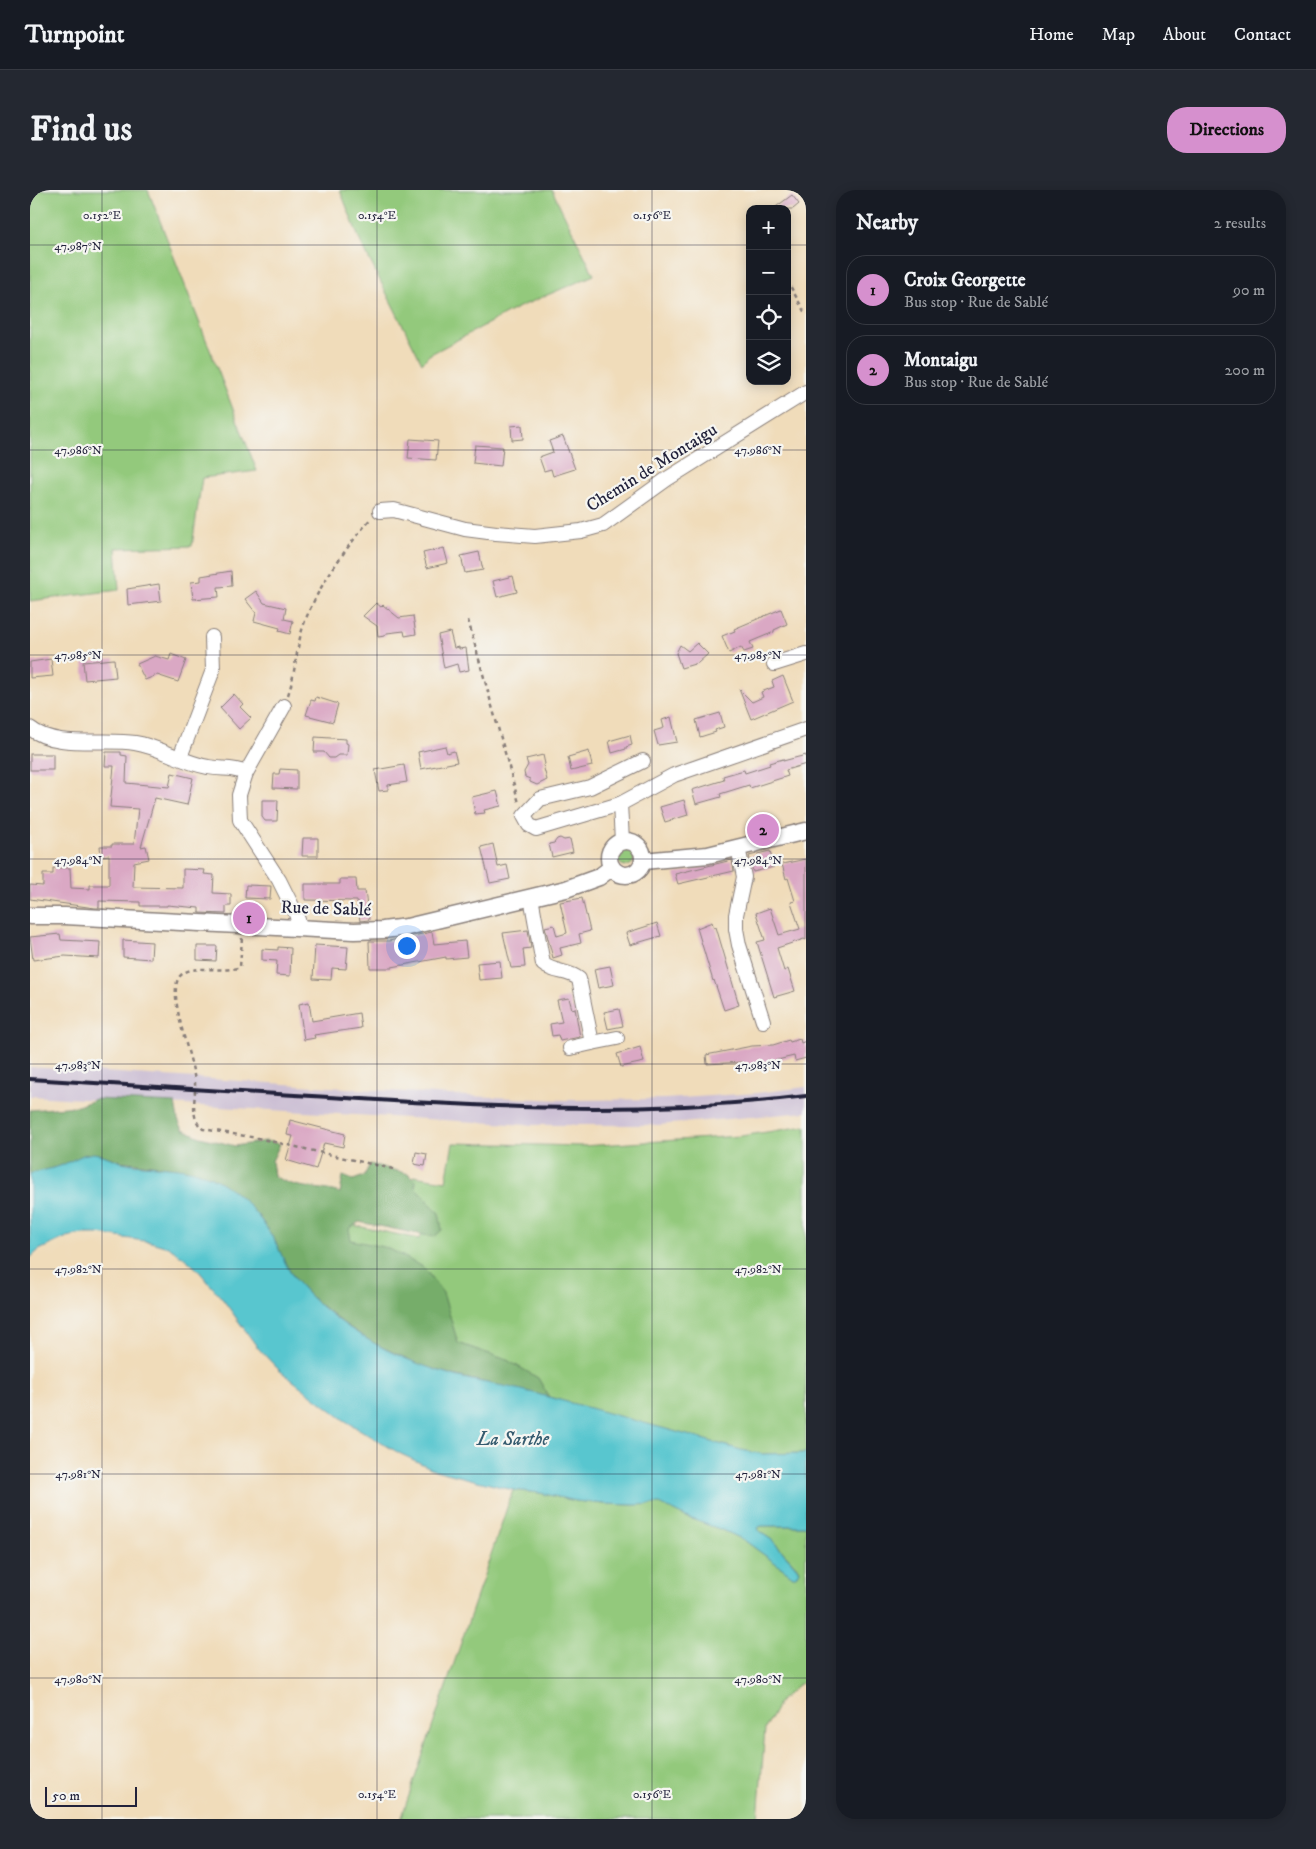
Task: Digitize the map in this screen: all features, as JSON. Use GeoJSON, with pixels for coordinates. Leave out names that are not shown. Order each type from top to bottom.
{"type":"FeatureCollection","features":[{"type":"Feature","properties":{"kind":"main road"},"geometry":{"type":"LineString","coordinates":[[643,861],[708,854],[806,830]]}},
{"type":"Feature","properties":{"kind":"main road"},"geometry":{"type":"LineString","coordinates":[[622,841],[633,842],[642,850],[643,861],[642,866],[633,874],[621,875],[611,868],[609,852],[612,846],[622,841]]}},
{"type":"Feature","properties":{"kind":"main road","name":"Rue de Sablé"},"geometry":{"type":"LineString","coordinates":[[30,916],[65,916],[300,929],[383,930],[407,927],[566,888],[599,877],[611,868]]}},
{"type":"Feature","properties":{"kind":"street","name":"Chemin de Montaigu"},"geometry":{"type":"LineString","coordinates":[[380,511],[394,510],[465,529],[496,533],[535,536],[582,532],[603,524],[806,392]]}},
{"type":"Feature","properties":{"kind":"street"},"geometry":{"type":"LineString","coordinates":[[180,757],[213,670],[212,637]]}},
{"type":"Feature","properties":{"kind":"street"},"geometry":{"type":"LineString","coordinates":[[774,664],[806,654]]}},
{"type":"Feature","properties":{"kind":"street"},"geometry":{"type":"LineString","coordinates":[[284,706],[246,774],[239,795],[240,820],[279,880],[296,914],[300,929]]}},
{"type":"Feature","properties":{"kind":"street"},"geometry":{"type":"LineString","coordinates":[[30,728],[42,736],[64,740],[134,743],[209,768],[236,768],[246,774]]}},
{"type":"Feature","properties":{"kind":"street"},"geometry":{"type":"LineString","coordinates":[[643,760],[590,787],[540,799],[524,816],[530,826],[536,828],[620,804],[674,775],[806,729]]}},
{"type":"Feature","properties":{"kind":"street"},"geometry":{"type":"LineString","coordinates":[[620,804],[622,841]]}},
{"type":"Feature","properties":{"kind":"street"},"geometry":{"type":"LineString","coordinates":[[738,847],[744,877],[736,915],[736,929],[739,945],[763,1021]]}},
{"type":"Feature","properties":{"kind":"street"},"geometry":{"type":"LineString","coordinates":[[531,897],[542,964],[579,979],[592,1044]]}},
{"type":"Feature","properties":{"kind":"street"},"geometry":{"type":"LineString","coordinates":[[570,1048],[617,1038]]}},
{"type":"Feature","properties":{"kind":"path"},"geometry":{"type":"LineString","coordinates":[[791,287],[806,314]]}},
{"type":"Feature","properties":{"kind":"path"},"geometry":{"type":"LineString","coordinates":[[284,706],[294,679],[303,626],[313,604],[325,581],[348,547],[373,515],[380,511]]}},
{"type":"Feature","properties":{"kind":"path"},"geometry":{"type":"LineString","coordinates":[[468,620],[524,816]]}},
{"type":"Feature","properties":{"kind":"path"},"geometry":{"type":"LineString","coordinates":[[243,926],[240,966],[233,970],[192,970],[181,974],[175,983],[176,1008],[193,1068],[195,1084],[194,1116],[197,1124],[203,1129],[257,1138],[393,1169]]}},
{"type":"Feature","properties":{"kind":"shaded area"},"geometry":{"type":"Polygon","coordinates":[[[30,1067],[466,1096],[565,1100],[665,1099],[757,1093],[806,1087],[806,1112],[659,1125],[527,1125],[30,1096],[30,1067]]]}},
{"type":"Feature","properties":{"kind":"green space"},"geometry":{"type":"Polygon","coordinates":[[[30,190],[148,190],[257,471],[202,478],[192,546],[116,548],[119,590],[30,601],[30,190]]]}},
{"type":"Feature","properties":{"kind":"green space"},"geometry":{"type":"Polygon","coordinates":[[[340,190],[552,190],[594,275],[517,308],[429,355],[422,363],[361,243],[340,190]]]}},
{"type":"Feature","properties":{"kind":"green space"},"geometry":{"type":"Polygon","coordinates":[[[622,848],[630,848],[635,853],[633,864],[622,866],[617,861],[617,853],[622,848]]]}},
{"type":"Feature","properties":{"kind":"green space"},"geometry":{"type":"Polygon","coordinates":[[[96,1099],[175,1103],[178,1120],[183,1129],[200,1137],[235,1146],[266,1141],[280,1144],[272,1161],[274,1176],[299,1186],[340,1193],[343,1176],[353,1180],[364,1176],[370,1164],[409,1174],[416,1181],[415,1187],[439,1213],[442,1230],[434,1237],[359,1222],[349,1229],[351,1240],[388,1248],[424,1268],[443,1293],[458,1343],[507,1360],[538,1378],[549,1397],[425,1367],[373,1343],[343,1323],[312,1298],[297,1282],[287,1267],[275,1241],[258,1215],[224,1185],[211,1177],[182,1169],[121,1161],[99,1154],[87,1154],[60,1166],[30,1174],[30,1110],[78,1106],[96,1099]]]}},
{"type":"Feature","properties":{"kind":"green space"},"geometry":{"type":"Polygon","coordinates":[[[806,1126],[806,1453],[762,1454],[741,1450],[523,1390],[461,1377],[319,1218],[419,1239],[429,1219],[411,1209],[413,1176],[446,1181],[453,1143],[582,1146],[741,1136],[806,1126]]]}},
{"type":"Feature","properties":{"kind":"green space"},"geometry":{"type":"Polygon","coordinates":[[[513,1490],[604,1504],[634,1505],[660,1503],[686,1517],[744,1540],[793,1576],[796,1575],[799,1569],[758,1528],[761,1526],[806,1526],[806,1680],[780,1701],[765,1729],[758,1819],[401,1819],[513,1490]]]}},
{"type":"Feature","properties":{"kind":"water","name":"La Sarthe"},"geometry":{"type":"Polygon","coordinates":[[[93,1153],[133,1164],[189,1170],[221,1182],[239,1196],[262,1221],[294,1278],[307,1293],[338,1320],[362,1336],[403,1357],[459,1377],[526,1391],[741,1450],[762,1454],[806,1453],[806,1526],[761,1526],[758,1528],[760,1532],[772,1540],[799,1570],[796,1576],[793,1576],[744,1540],[686,1517],[660,1504],[604,1504],[513,1490],[435,1470],[399,1453],[344,1420],[279,1370],[258,1348],[224,1301],[198,1270],[168,1247],[151,1242],[98,1234],[83,1234],[67,1237],[39,1250],[30,1258],[30,1174],[60,1166],[83,1155],[93,1153]]]}},
{"type":"Feature","properties":{"kind":"building"},"geometry":{"type":"Polygon","coordinates":[[[792,195],[799,204],[793,209],[791,209],[791,205],[778,205],[792,195]]]}},
{"type":"Feature","properties":{"kind":"building"},"geometry":{"type":"Polygon","coordinates":[[[522,425],[523,439],[512,440],[511,426],[522,425]]]}},
{"type":"Feature","properties":{"kind":"building"},"geometry":{"type":"Polygon","coordinates":[[[563,436],[575,469],[553,476],[551,469],[544,471],[539,457],[553,452],[549,441],[563,436]]]}},
{"type":"Feature","properties":{"kind":"building"},"geometry":{"type":"Polygon","coordinates":[[[410,439],[438,441],[436,460],[408,458],[410,439]]]}},
{"type":"Feature","properties":{"kind":"building"},"geometry":{"type":"Polygon","coordinates":[[[475,445],[503,447],[501,466],[473,463],[475,445]]]}},
{"type":"Feature","properties":{"kind":"building"},"geometry":{"type":"Polygon","coordinates":[[[444,548],[448,563],[427,568],[423,553],[444,548]]]}},
{"type":"Feature","properties":{"kind":"building"},"geometry":{"type":"Polygon","coordinates":[[[479,552],[483,570],[465,573],[461,556],[479,552]]]}},
{"type":"Feature","properties":{"kind":"building"},"geometry":{"type":"Polygon","coordinates":[[[231,571],[232,586],[218,587],[219,597],[193,599],[191,582],[201,581],[201,576],[231,571]]]}},
{"type":"Feature","properties":{"kind":"building"},"geometry":{"type":"Polygon","coordinates":[[[513,576],[517,592],[497,597],[493,581],[513,576]]]}},
{"type":"Feature","properties":{"kind":"building"},"geometry":{"type":"Polygon","coordinates":[[[159,584],[161,601],[128,605],[127,589],[159,584]]]}},
{"type":"Feature","properties":{"kind":"building"},"geometry":{"type":"Polygon","coordinates":[[[256,591],[264,603],[286,608],[284,619],[293,621],[290,634],[279,631],[280,628],[254,621],[256,613],[245,599],[256,591]]]}},
{"type":"Feature","properties":{"kind":"building"},"geometry":{"type":"Polygon","coordinates":[[[376,603],[381,607],[383,605],[399,618],[413,616],[416,634],[405,636],[404,631],[387,633],[385,636],[378,637],[377,626],[363,616],[376,603]]]}},
{"type":"Feature","properties":{"kind":"building"},"geometry":{"type":"Polygon","coordinates":[[[781,609],[787,624],[774,630],[774,632],[750,642],[753,649],[744,652],[741,647],[729,653],[722,636],[781,609]]]}},
{"type":"Feature","properties":{"kind":"building"},"geometry":{"type":"Polygon","coordinates":[[[450,632],[454,648],[466,648],[469,670],[459,672],[457,664],[444,668],[438,635],[450,632]]]}},
{"type":"Feature","properties":{"kind":"building"},"geometry":{"type":"Polygon","coordinates":[[[697,643],[708,654],[698,663],[681,668],[676,653],[680,645],[688,651],[697,643]]]}},
{"type":"Feature","properties":{"kind":"building"},"geometry":{"type":"Polygon","coordinates":[[[171,654],[186,660],[178,682],[157,675],[145,680],[137,664],[155,656],[169,660],[171,654]]]}},
{"type":"Feature","properties":{"kind":"building"},"geometry":{"type":"Polygon","coordinates":[[[51,659],[53,676],[30,678],[30,662],[51,659]]]}},
{"type":"Feature","properties":{"kind":"building"},"geometry":{"type":"Polygon","coordinates":[[[114,659],[116,677],[85,680],[83,662],[114,659]]]}},
{"type":"Feature","properties":{"kind":"building"},"geometry":{"type":"Polygon","coordinates":[[[783,676],[793,701],[751,719],[739,689],[752,702],[763,697],[761,692],[774,687],[772,681],[783,676]]]}},
{"type":"Feature","properties":{"kind":"building"},"geometry":{"type":"Polygon","coordinates":[[[234,694],[243,704],[240,707],[251,718],[239,729],[220,708],[234,694]]]}},
{"type":"Feature","properties":{"kind":"building"},"geometry":{"type":"Polygon","coordinates":[[[316,697],[338,704],[333,722],[306,715],[311,700],[315,701],[316,697]]]}},
{"type":"Feature","properties":{"kind":"building"},"geometry":{"type":"Polygon","coordinates":[[[720,713],[724,727],[715,730],[716,732],[700,737],[696,720],[720,713]]]}},
{"type":"Feature","properties":{"kind":"building"},"geometry":{"type":"Polygon","coordinates":[[[671,717],[677,742],[658,745],[654,731],[664,728],[662,720],[671,717]]]}},
{"type":"Feature","properties":{"kind":"building"},"geometry":{"type":"Polygon","coordinates":[[[630,735],[632,745],[612,753],[609,741],[630,735]]]}},
{"type":"Feature","properties":{"kind":"building"},"geometry":{"type":"Polygon","coordinates":[[[315,737],[346,739],[348,744],[347,755],[329,758],[324,752],[314,752],[315,737]]]}},
{"type":"Feature","properties":{"kind":"building"},"geometry":{"type":"Polygon","coordinates":[[[445,746],[447,753],[454,751],[457,762],[421,769],[418,752],[445,746]]]}},
{"type":"Feature","properties":{"kind":"building"},"geometry":{"type":"Polygon","coordinates":[[[589,751],[592,766],[571,771],[568,757],[589,751]]]}},
{"type":"Feature","properties":{"kind":"building"},"geometry":{"type":"Polygon","coordinates":[[[106,752],[121,752],[121,755],[127,756],[126,783],[169,787],[172,773],[193,778],[187,805],[155,798],[141,847],[146,846],[149,859],[134,862],[133,887],[183,888],[183,869],[205,870],[204,874],[214,875],[213,893],[231,894],[231,906],[226,906],[226,914],[199,913],[199,908],[167,905],[140,906],[140,902],[99,901],[99,908],[95,908],[30,899],[30,885],[43,886],[43,874],[53,874],[53,868],[70,868],[71,888],[90,889],[90,885],[109,885],[109,855],[101,856],[100,846],[134,844],[138,809],[110,807],[114,766],[105,766],[106,752]]]}},
{"type":"Feature","properties":{"kind":"building"},"geometry":{"type":"Polygon","coordinates":[[[30,754],[53,754],[53,770],[30,770],[30,754]]]}},
{"type":"Feature","properties":{"kind":"building"},"geometry":{"type":"Polygon","coordinates":[[[543,755],[545,764],[543,765],[547,780],[537,785],[525,777],[524,772],[528,765],[526,759],[543,755]]]}},
{"type":"Feature","properties":{"kind":"building"},"geometry":{"type":"Polygon","coordinates":[[[806,755],[806,764],[786,770],[788,776],[750,788],[749,785],[720,794],[721,797],[696,804],[692,790],[724,780],[723,776],[744,770],[745,773],[770,765],[769,763],[806,755]]]}},
{"type":"Feature","properties":{"kind":"building"},"geometry":{"type":"Polygon","coordinates":[[[404,765],[407,782],[388,785],[388,790],[379,791],[375,770],[404,765]]]}},
{"type":"Feature","properties":{"kind":"building"},"geometry":{"type":"Polygon","coordinates":[[[280,769],[297,770],[297,789],[273,788],[274,774],[279,774],[280,769]]]}},
{"type":"Feature","properties":{"kind":"building"},"geometry":{"type":"Polygon","coordinates":[[[497,791],[501,806],[484,810],[485,813],[475,814],[472,797],[497,791]]]}},
{"type":"Feature","properties":{"kind":"building"},"geometry":{"type":"Polygon","coordinates":[[[262,800],[278,800],[277,821],[265,821],[262,817],[262,800]]]}},
{"type":"Feature","properties":{"kind":"building"},"geometry":{"type":"Polygon","coordinates":[[[684,800],[688,815],[665,822],[660,807],[684,800]]]}},
{"type":"Feature","properties":{"kind":"building"},"geometry":{"type":"Polygon","coordinates":[[[303,838],[318,838],[318,856],[302,856],[303,838]]]}},
{"type":"Feature","properties":{"kind":"building"},"geometry":{"type":"Polygon","coordinates":[[[560,838],[564,840],[570,839],[573,852],[552,857],[549,844],[554,843],[560,838]]]}},
{"type":"Feature","properties":{"kind":"building"},"geometry":{"type":"Polygon","coordinates":[[[493,844],[498,867],[507,865],[510,879],[490,883],[481,847],[493,844]]]}},
{"type":"Feature","properties":{"kind":"building"},"geometry":{"type":"Polygon","coordinates":[[[770,851],[774,867],[753,872],[749,856],[770,851]]]}},
{"type":"Feature","properties":{"kind":"building"},"geometry":{"type":"Polygon","coordinates":[[[806,859],[806,940],[777,948],[784,971],[788,969],[795,991],[774,997],[757,942],[765,940],[756,913],[770,908],[779,935],[800,929],[791,902],[795,901],[782,864],[806,859]]]}},
{"type":"Feature","properties":{"kind":"building"},"geometry":{"type":"Polygon","coordinates":[[[732,860],[734,871],[678,884],[675,874],[732,860]]]}},
{"type":"Feature","properties":{"kind":"building"},"geometry":{"type":"Polygon","coordinates":[[[340,879],[356,879],[357,891],[365,891],[369,920],[360,921],[357,901],[305,900],[305,884],[340,884],[340,879]]]}},
{"type":"Feature","properties":{"kind":"building"},"geometry":{"type":"Polygon","coordinates":[[[246,885],[271,886],[270,899],[245,898],[246,885]]]}},
{"type":"Feature","properties":{"kind":"building"},"geometry":{"type":"Polygon","coordinates":[[[582,898],[590,931],[579,934],[581,943],[560,948],[562,955],[553,958],[545,927],[554,925],[557,936],[567,933],[560,902],[582,898]]]}},
{"type":"Feature","properties":{"kind":"building"},"geometry":{"type":"Polygon","coordinates":[[[712,922],[714,928],[716,927],[739,1005],[724,1010],[697,928],[712,922]]]}},
{"type":"Feature","properties":{"kind":"building"},"geometry":{"type":"Polygon","coordinates":[[[657,923],[661,936],[630,945],[626,933],[657,923]]]}},
{"type":"Feature","properties":{"kind":"building"},"geometry":{"type":"Polygon","coordinates":[[[528,930],[531,948],[523,949],[525,967],[511,968],[503,933],[528,930]]]}},
{"type":"Feature","properties":{"kind":"building"},"geometry":{"type":"Polygon","coordinates":[[[432,932],[434,944],[465,941],[467,957],[446,959],[446,957],[392,968],[370,968],[369,941],[389,941],[432,932]]]}},
{"type":"Feature","properties":{"kind":"building"},"geometry":{"type":"Polygon","coordinates":[[[60,934],[61,940],[100,942],[99,958],[65,956],[33,960],[30,937],[60,934]]]}},
{"type":"Feature","properties":{"kind":"building"},"geometry":{"type":"Polygon","coordinates":[[[123,940],[152,942],[151,959],[123,957],[123,940]]]}},
{"type":"Feature","properties":{"kind":"building"},"geometry":{"type":"Polygon","coordinates":[[[315,945],[348,947],[346,969],[332,968],[331,980],[313,979],[315,945]]]}},
{"type":"Feature","properties":{"kind":"building"},"geometry":{"type":"Polygon","coordinates":[[[197,946],[217,946],[216,961],[197,960],[197,946]]]}},
{"type":"Feature","properties":{"kind":"building"},"geometry":{"type":"Polygon","coordinates":[[[278,947],[291,948],[290,976],[276,975],[277,961],[262,960],[262,949],[278,950],[278,947]]]}},
{"type":"Feature","properties":{"kind":"building"},"geometry":{"type":"Polygon","coordinates":[[[500,961],[502,978],[479,980],[477,963],[500,961]]]}},
{"type":"Feature","properties":{"kind":"building"},"geometry":{"type":"Polygon","coordinates":[[[610,966],[614,985],[598,988],[594,969],[610,966]]]}},
{"type":"Feature","properties":{"kind":"building"},"geometry":{"type":"Polygon","coordinates":[[[569,998],[572,1009],[575,1008],[580,1037],[560,1041],[558,1035],[552,1036],[550,1024],[562,1022],[557,1000],[569,998]]]}},
{"type":"Feature","properties":{"kind":"building"},"geometry":{"type":"Polygon","coordinates":[[[309,1002],[312,1021],[359,1013],[361,1028],[314,1035],[315,1038],[304,1040],[299,1004],[309,1002]]]}},
{"type":"Feature","properties":{"kind":"building"},"geometry":{"type":"Polygon","coordinates":[[[619,1009],[623,1026],[608,1029],[604,1012],[619,1009]]]}},
{"type":"Feature","properties":{"kind":"building"},"geometry":{"type":"Polygon","coordinates":[[[800,1039],[801,1043],[806,1041],[806,1058],[795,1061],[794,1056],[744,1068],[742,1062],[707,1064],[706,1055],[800,1039]]]}},
{"type":"Feature","properties":{"kind":"building"},"geometry":{"type":"Polygon","coordinates":[[[640,1047],[644,1062],[621,1067],[617,1054],[640,1047]]]}},
{"type":"Feature","properties":{"kind":"building"},"geometry":{"type":"Polygon","coordinates":[[[290,1120],[345,1134],[343,1147],[324,1143],[316,1169],[286,1160],[293,1136],[287,1135],[290,1120]]]}},
{"type":"Feature","properties":{"kind":"building"},"geometry":{"type":"Polygon","coordinates":[[[416,1152],[427,1154],[425,1166],[414,1164],[416,1152]]]}},
{"type":"Feature","properties":{"kind":"railway"},"geometry":{"type":"LineString","coordinates":[[30,1079],[404,1102],[519,1107],[633,1108],[691,1106],[806,1096]]}},
{"type":"Feature","properties":{"kind":"place","name":"Montaigu"},"geometry":{"type":"Point","coordinates":[763,830]}},
{"type":"Feature","properties":{"kind":"place","name":"Croix Georgette"},"geometry":{"type":"Point","coordinates":[249,918]}}]}
